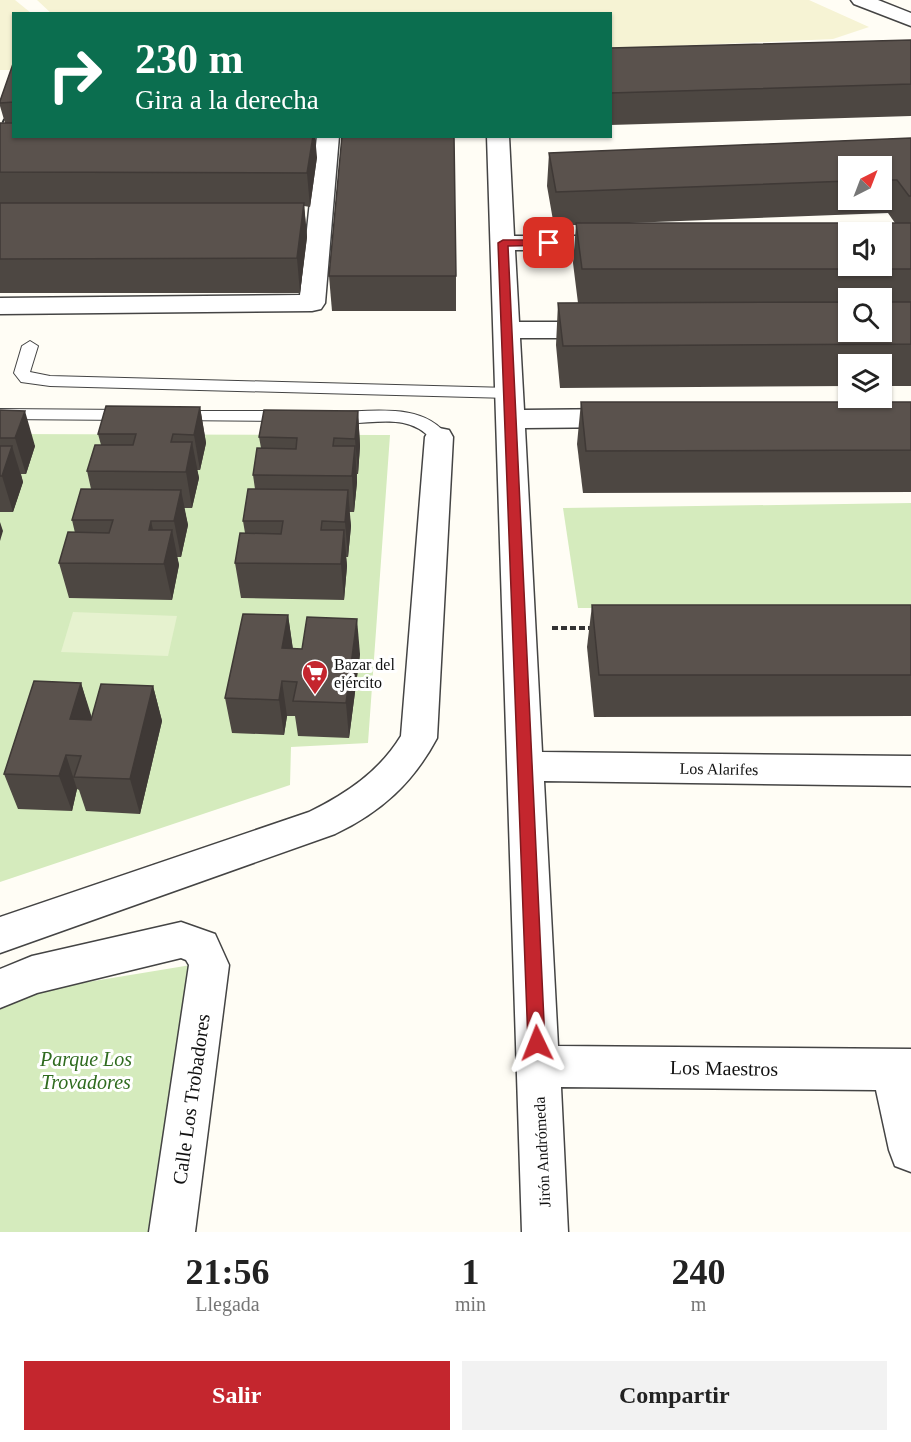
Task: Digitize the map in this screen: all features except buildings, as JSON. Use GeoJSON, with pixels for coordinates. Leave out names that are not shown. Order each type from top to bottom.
{"type":"FeatureCollection","features":[{"type":"Feature","properties":{"kind":"street"},"geometry":{"type":"LineString","coordinates":[[861,0],[911,20]]}},
{"type":"Feature","properties":{"kind":"street","name":"Jirón Andrómeda"},"geometry":{"type":"LineString","coordinates":[[498,138],[545,1232]]}},
{"type":"Feature","properties":{"kind":"street"},"geometry":{"type":"LineString","coordinates":[[0,306],[312,303],[309,221],[320,140]]}},
{"type":"Feature","properties":{"kind":"street"},"geometry":{"type":"LineString","coordinates":[[503,243],[646,243]]}},
{"type":"Feature","properties":{"kind":"street"},"geometry":{"type":"LineString","coordinates":[[507,330],[625,330]]}},
{"type":"Feature","properties":{"kind":"street"},"geometry":{"type":"LineString","coordinates":[[510,406],[652,418]]}},
{"type":"Feature","properties":{"kind":"street"},"geometry":{"type":"LineString","coordinates":[[0,935],[322,823],[348,811],[392,778],[408,759],[419,738],[439,437]]}},
{"type":"Feature","properties":{"kind":"street","name":"Los Alarifes"},"geometry":{"type":"LineString","coordinates":[[526,766],[911,771]]}},
{"type":"Feature","properties":{"kind":"street","name":"Calle Los Trobadores"},"geometry":{"type":"LineString","coordinates":[[0,989],[32,975],[181,940],[201,947],[209,965],[172,1232]]}},
{"type":"Feature","properties":{"kind":"street","name":"Los Maestros"},"geometry":{"type":"LineString","coordinates":[[537,1066],[902,1070]]}},
{"type":"Feature","properties":{"kind":"street"},"geometry":{"type":"LineString","coordinates":[[902,1070],[911,1150]]}},
{"type":"Feature","properties":{"kind":"lane"},"geometry":{"type":"LineString","coordinates":[[30,345],[22,373],[27,378],[50,381],[510,406]]}},
{"type":"Feature","properties":{"kind":"lane"},"geometry":{"type":"LineString","coordinates":[[0,414],[408,417],[429,425],[439,437]]}},
{"type":"Feature","properties":{"kind":"path"},"geometry":{"type":"LineString","coordinates":[[0,128],[9,107]]}},
{"type":"Feature","properties":{"kind":"path"},"geometry":{"type":"LineString","coordinates":[[519,628],[602,627]]}},
{"type":"Feature","properties":{"kind":"shaded area"},"geometry":{"type":"Polygon","coordinates":[[[0,0],[15,0],[30,12],[12,12],[12,70],[0,70],[0,0]]]}},
{"type":"Feature","properties":{"kind":"shaded area"},"geometry":{"type":"Polygon","coordinates":[[[37,0],[809,0],[869,27],[833,39],[612,49],[612,12],[50,12],[37,0]]]}},
{"type":"Feature","properties":{"kind":"green space"},"geometry":{"type":"Polygon","coordinates":[[[0,434],[390,435],[368,743],[291,747],[290,785],[0,882],[0,434]]]}},
{"type":"Feature","properties":{"kind":"green space"},"geometry":{"type":"Polygon","coordinates":[[[911,503],[911,607],[578,608],[563,508],[911,503]]]}},
{"type":"Feature","properties":{"kind":"green space"},"geometry":{"type":"Polygon","coordinates":[[[73,612],[177,616],[168,656],[61,652],[73,612]]]}},
{"type":"Feature","properties":{"kind":"green space","name":"Parque Los Trovadores"},"geometry":{"type":"Polygon","coordinates":[[[191,965],[148,1232],[0,1232],[0,1007],[39,990],[191,965]]]}},
{"type":"Feature","properties":{"kind":"place","name":"Bazar del ejército"},"geometry":{"type":"Point","coordinates":[315,696]}},
{"type":"Feature","properties":{"kind":"route"},"geometry":{"type":"LineString","coordinates":[[537,1043],[503,243],[549,243]]}}]}
